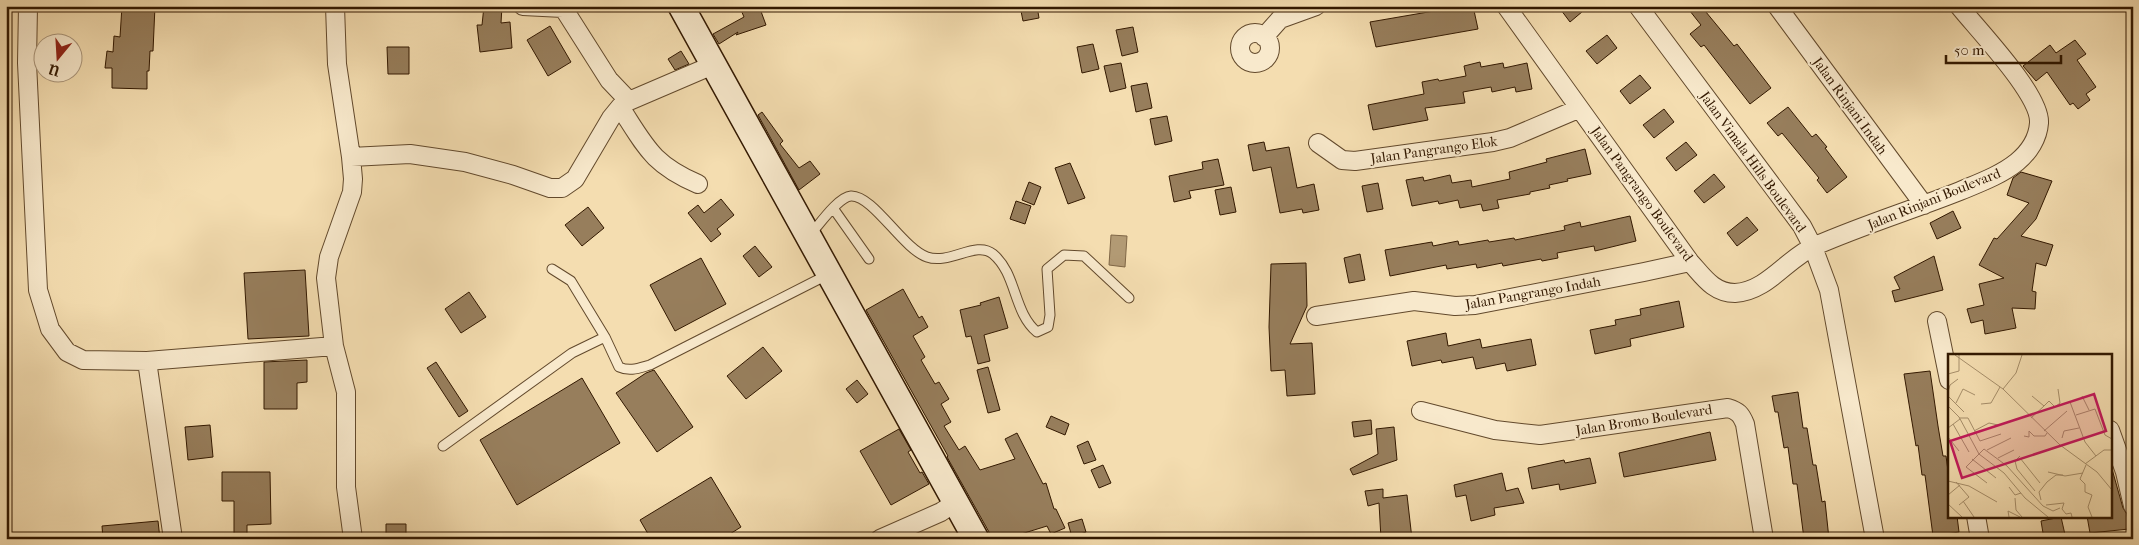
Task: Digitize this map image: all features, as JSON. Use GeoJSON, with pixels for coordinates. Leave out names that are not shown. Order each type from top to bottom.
{"type":"FeatureCollection","features":[{"type":"Feature","properties":{"kind":"street"},"geometry":{"type":"LineString","coordinates":[[28,6],[27,63],[38,290],[50,329],[67,352],[83,360],[147,361],[334,346]]}},
{"type":"Feature","properties":{"kind":"street"},"geometry":{"type":"LineString","coordinates":[[335,6],[337,64],[351,157],[352,192],[327,267],[326,278],[334,346],[346,392],[346,487],[353,539]]}},
{"type":"Feature","properties":{"kind":"street"},"geometry":{"type":"LineString","coordinates":[[523,6],[562,7],[625,104],[642,140],[657,161],[698,184]]}},
{"type":"Feature","properties":{"kind":"street"},"geometry":{"type":"LineString","coordinates":[[681,6],[976,539]]}},
{"type":"Feature","properties":{"kind":"street"},"geometry":{"type":"LineString","coordinates":[[1264,36],[1278,12],[1316,6]]}},
{"type":"Feature","properties":{"kind":"street","name":"Jalan Pangrango Boulevard"},"geometry":{"type":"LineString","coordinates":[[1506,6],[1578,109],[1690,262],[1711,286],[1722,291],[1735,292],[1761,285],[1813,247]]}},
{"type":"Feature","properties":{"kind":"street","name":"Jalan Vimala Hills Boulevard"},"geometry":{"type":"LineString","coordinates":[[1638,6],[1802,226],[1813,247],[1822,269],[1834,317],[1875,539]]}},
{"type":"Feature","properties":{"kind":"street","name":"Jalan Rinjani Indah"},"geometry":{"type":"LineString","coordinates":[[1777,6],[1924,205]]}},
{"type":"Feature","properties":{"kind":"street","name":"Jalan Rinjani Boulevard"},"geometry":{"type":"LineString","coordinates":[[1813,247],[1924,205],[2002,172],[2017,162],[2035,140],[2039,124],[2038,113],[2031,97],[1959,6]]}},
{"type":"Feature","properties":{"kind":"street"},"geometry":{"type":"LineString","coordinates":[[351,157],[410,154],[465,162],[513,175],[550,188],[562,188],[575,179],[611,118],[625,104],[713,65]]}},
{"type":"Feature","properties":{"kind":"street","name":"Jalan Pangrango Elok"},"geometry":{"type":"LineString","coordinates":[[1318,143],[1342,160],[1375,158],[1510,138],[1578,109]]}},
{"type":"Feature","properties":{"kind":"street","name":"Jalan Pangrango Indah"},"geometry":{"type":"LineString","coordinates":[[1316,316],[1414,301],[1455,306],[1475,305],[1690,262]]}},
{"type":"Feature","properties":{"kind":"street"},"geometry":{"type":"LineString","coordinates":[[1937,321],[1948,375]]}},
{"type":"Feature","properties":{"kind":"street"},"geometry":{"type":"LineString","coordinates":[[147,361],[173,539]]}},
{"type":"Feature","properties":{"kind":"street","name":"Jalan Bromo Boulevard"},"geometry":{"type":"LineString","coordinates":[[1421,411],[1495,430],[1540,435],[1696,412],[1732,409],[1740,414],[1745,424],[1764,539]]}},
{"type":"Feature","properties":{"kind":"street"},"geometry":{"type":"LineString","coordinates":[[2112,435],[2126,472],[2133,506]]}},
{"type":"Feature","properties":{"kind":"street"},"geometry":{"type":"LineString","coordinates":[[880,539],[941,512],[956,502]]}},
{"type":"Feature","properties":{"kind":"street"},"geometry":{"type":"LineString","coordinates":[[1976,518],[1980,539]]}},
{"type":"Feature","properties":{"kind":"lane"},"geometry":{"type":"LineString","coordinates":[[808,237],[842,198],[852,196],[865,201],[910,246],[927,257],[949,259],[974,249],[991,252],[1005,265],[1027,324],[1037,332],[1048,327],[1050,315],[1047,269],[1064,255],[1084,256],[1129,298]]}},
{"type":"Feature","properties":{"kind":"lane"},"geometry":{"type":"LineString","coordinates":[[834,208],[869,259]]}},
{"type":"Feature","properties":{"kind":"lane"},"geometry":{"type":"LineString","coordinates":[[552,269],[571,281],[605,337],[619,367],[627,370],[650,365],[829,274]]}},
{"type":"Feature","properties":{"kind":"lane"},"geometry":{"type":"LineString","coordinates":[[443,446],[572,353],[605,337]]}},
{"type":"Feature","properties":{"kind":"shaded area"},"geometry":{"type":"Polygon","coordinates":[[[1111,235],[1127,236],[1125,267],[1109,265],[1111,235]]]}},
{"type":"Feature","properties":{"kind":"building"},"geometry":{"type":"Polygon","coordinates":[[[122,6],[155,6],[153,51],[150,51],[147,89],[112,88],[112,68],[105,68],[107,51],[113,52],[114,36],[120,37],[122,6]]]}},
{"type":"Feature","properties":{"kind":"building"},"geometry":{"type":"Polygon","coordinates":[[[484,6],[502,6],[501,23],[510,22],[512,48],[480,52],[477,25],[482,25],[484,6]]]}},
{"type":"Feature","properties":{"kind":"building"},"geometry":{"type":"Polygon","coordinates":[[[752,6],[759,6],[766,25],[736,35],[738,32],[719,44],[713,34],[744,17],[741,10],[752,6]]]}},
{"type":"Feature","properties":{"kind":"building"},"geometry":{"type":"Polygon","coordinates":[[[1020,6],[1037,6],[1039,18],[1023,21],[1020,6]]]}},
{"type":"Feature","properties":{"kind":"building"},"geometry":{"type":"Polygon","coordinates":[[[1463,6],[1473,6],[1478,29],[1376,47],[1370,22],[1463,6]]]}},
{"type":"Feature","properties":{"kind":"building"},"geometry":{"type":"Polygon","coordinates":[[[1558,6],[1589,6],[1570,22],[1558,6]]]}},
{"type":"Feature","properties":{"kind":"building"},"geometry":{"type":"Polygon","coordinates":[[[1686,6],[1701,6],[1734,46],[1737,44],[1771,88],[1750,104],[1704,45],[1701,47],[1690,34],[1701,25],[1686,6]]]}},
{"type":"Feature","properties":{"kind":"building"},"geometry":{"type":"Polygon","coordinates":[[[550,26],[571,62],[548,76],[527,40],[550,26]]]}},
{"type":"Feature","properties":{"kind":"building"},"geometry":{"type":"Polygon","coordinates":[[[1133,27],[1138,52],[1122,56],[1116,30],[1133,27]]]}},
{"type":"Feature","properties":{"kind":"building"},"geometry":{"type":"Polygon","coordinates":[[[1607,35],[1617,48],[1597,64],[1586,51],[1607,35]]]}},
{"type":"Feature","properties":{"kind":"building"},"geometry":{"type":"Polygon","coordinates":[[[2075,40],[2086,54],[2077,60],[2096,87],[2086,94],[2090,100],[2078,109],[2073,103],[2070,105],[2047,72],[2036,81],[2023,66],[2050,45],[2056,53],[2075,40]]]}},
{"type":"Feature","properties":{"kind":"building"},"geometry":{"type":"Polygon","coordinates":[[[1093,44],[1099,69],[1082,73],[1077,47],[1093,44]]]}},
{"type":"Feature","properties":{"kind":"building"},"geometry":{"type":"Polygon","coordinates":[[[387,47],[409,47],[409,74],[388,74],[387,47]]]}},
{"type":"Feature","properties":{"kind":"building"},"geometry":{"type":"Polygon","coordinates":[[[681,51],[689,64],[675,70],[668,59],[681,51]]]}},
{"type":"Feature","properties":{"kind":"building"},"geometry":{"type":"Polygon","coordinates":[[[1480,62],[1481,67],[1503,63],[1504,68],[1527,63],[1532,89],[1516,92],[1515,87],[1492,92],[1491,87],[1463,92],[1465,103],[1425,108],[1428,120],[1373,130],[1368,105],[1424,94],[1422,82],[1466,76],[1464,66],[1480,62]]]}},
{"type":"Feature","properties":{"kind":"building"},"geometry":{"type":"Polygon","coordinates":[[[1121,63],[1126,88],[1110,92],[1104,66],[1121,63]]]}},
{"type":"Feature","properties":{"kind":"building"},"geometry":{"type":"Polygon","coordinates":[[[1640,75],[1651,88],[1630,104],[1620,91],[1640,75]]]}},
{"type":"Feature","properties":{"kind":"building"},"geometry":{"type":"Polygon","coordinates":[[[1147,83],[1152,108],[1136,112],[1131,86],[1147,83]]]}},
{"type":"Feature","properties":{"kind":"building"},"geometry":{"type":"Polygon","coordinates":[[[1788,107],[1812,137],[1816,134],[1827,147],[1825,148],[1847,177],[1827,193],[1817,180],[1819,178],[1782,133],[1778,136],[1767,123],[1788,107]]]}},
{"type":"Feature","properties":{"kind":"building"},"geometry":{"type":"Polygon","coordinates":[[[1664,109],[1674,122],[1654,138],[1643,125],[1664,109]]]}},
{"type":"Feature","properties":{"kind":"building"},"geometry":{"type":"Polygon","coordinates":[[[762,112],[783,141],[780,144],[799,168],[810,161],[820,174],[799,190],[758,115],[762,112]]]}},
{"type":"Feature","properties":{"kind":"building"},"geometry":{"type":"Polygon","coordinates":[[[1167,116],[1172,141],[1155,145],[1150,119],[1167,116]]]}},
{"type":"Feature","properties":{"kind":"building"},"geometry":{"type":"Polygon","coordinates":[[[1264,142],[1266,151],[1289,147],[1297,188],[1314,184],[1319,210],[1303,213],[1302,209],[1280,213],[1271,167],[1253,171],[1248,145],[1264,142]]]}},
{"type":"Feature","properties":{"kind":"building"},"geometry":{"type":"Polygon","coordinates":[[[1686,142],[1697,155],[1676,171],[1666,158],[1686,142]]]}},
{"type":"Feature","properties":{"kind":"building"},"geometry":{"type":"Polygon","coordinates":[[[1585,149],[1591,174],[1567,179],[1568,181],[1549,185],[1550,188],[1530,192],[1530,194],[1497,200],[1499,208],[1483,211],[1481,204],[1460,208],[1458,200],[1439,204],[1438,201],[1412,206],[1406,180],[1423,177],[1424,181],[1450,175],[1452,183],[1471,180],[1472,187],[1510,179],[1509,172],[1547,162],[1546,159],[1585,149]]]}},
{"type":"Feature","properties":{"kind":"building"},"geometry":{"type":"Polygon","coordinates":[[[1218,159],[1224,185],[1189,191],[1191,198],[1174,202],[1169,176],[1203,169],[1202,162],[1218,159]]]}},
{"type":"Feature","properties":{"kind":"building"},"geometry":{"type":"Polygon","coordinates":[[[1070,163],[1085,198],[1068,204],[1055,168],[1070,163]]]}},
{"type":"Feature","properties":{"kind":"building"},"geometry":{"type":"Polygon","coordinates":[[[2021,172],[2052,181],[2036,219],[2021,236],[2053,245],[2046,266],[2036,263],[2032,291],[2036,292],[2035,309],[2012,308],[2016,328],[1985,334],[1983,320],[1971,323],[1967,309],[1984,305],[1979,284],[2004,278],[1979,265],[1994,238],[1997,239],[2029,203],[2007,195],[2013,178],[2021,172]]]}},
{"type":"Feature","properties":{"kind":"building"},"geometry":{"type":"Polygon","coordinates":[[[1714,174],[1725,187],[1704,203],[1694,191],[1714,174]]]}},
{"type":"Feature","properties":{"kind":"building"},"geometry":{"type":"Polygon","coordinates":[[[1029,182],[1041,187],[1034,205],[1022,200],[1029,182]]]}},
{"type":"Feature","properties":{"kind":"building"},"geometry":{"type":"Polygon","coordinates":[[[1378,183],[1383,209],[1367,212],[1362,186],[1378,183]]]}},
{"type":"Feature","properties":{"kind":"building"},"geometry":{"type":"Polygon","coordinates":[[[1231,187],[1236,212],[1220,215],[1215,190],[1231,187]]]}},
{"type":"Feature","properties":{"kind":"building"},"geometry":{"type":"Polygon","coordinates":[[[721,199],[734,215],[717,229],[721,234],[711,242],[688,213],[698,205],[704,213],[721,199]]]}},
{"type":"Feature","properties":{"kind":"building"},"geometry":{"type":"Polygon","coordinates":[[[1016,201],[1031,206],[1025,224],[1010,219],[1016,201]]]}},
{"type":"Feature","properties":{"kind":"building"},"geometry":{"type":"Polygon","coordinates":[[[588,207],[604,228],[582,246],[565,225],[588,207]]]}},
{"type":"Feature","properties":{"kind":"building"},"geometry":{"type":"Polygon","coordinates":[[[1953,211],[1961,228],[1937,239],[1930,223],[1953,211]]]}},
{"type":"Feature","properties":{"kind":"building"},"geometry":{"type":"Polygon","coordinates":[[[1630,216],[1636,241],[1595,251],[1594,246],[1557,253],[1558,258],[1542,261],[1541,259],[1503,266],[1502,263],[1477,268],[1476,264],[1447,269],[1446,265],[1390,276],[1385,250],[1432,242],[1433,246],[1458,241],[1459,245],[1488,240],[1489,242],[1514,238],[1515,240],[1565,230],[1564,226],[1580,222],[1581,227],[1630,216]]]}},
{"type":"Feature","properties":{"kind":"building"},"geometry":{"type":"Polygon","coordinates":[[[1747,217],[1758,230],[1737,246],[1727,233],[1747,217]]]}},
{"type":"Feature","properties":{"kind":"building"},"geometry":{"type":"Polygon","coordinates":[[[755,246],[772,267],[759,277],[743,256],[755,246]]]}},
{"type":"Feature","properties":{"kind":"building"},"geometry":{"type":"Polygon","coordinates":[[[1360,254],[1365,280],[1349,283],[1344,258],[1360,254]]]}},
{"type":"Feature","properties":{"kind":"building"},"geometry":{"type":"Polygon","coordinates":[[[1934,256],[1943,290],[1895,302],[1892,291],[1900,289],[1894,277],[1934,256]]]}},
{"type":"Feature","properties":{"kind":"building"},"geometry":{"type":"Polygon","coordinates":[[[701,258],[726,304],[675,331],[650,285],[701,258]]]}},
{"type":"Feature","properties":{"kind":"building"},"geometry":{"type":"Polygon","coordinates":[[[1306,263],[1307,306],[1290,344],[1312,343],[1315,394],[1287,396],[1285,370],[1271,371],[1269,327],[1271,264],[1306,263]]]}},
{"type":"Feature","properties":{"kind":"building"},"geometry":{"type":"Polygon","coordinates":[[[305,270],[309,336],[248,339],[244,273],[305,270]]]}},
{"type":"Feature","properties":{"kind":"building"},"geometry":{"type":"Polygon","coordinates":[[[903,289],[919,318],[922,316],[928,327],[913,336],[925,357],[921,360],[935,384],[939,382],[949,399],[941,404],[951,422],[944,426],[959,450],[965,446],[980,470],[1015,459],[1005,439],[1017,433],[1043,484],[1046,483],[1054,509],[1056,509],[1065,528],[1051,534],[1047,526],[1005,539],[990,539],[989,532],[948,456],[866,310],[903,289]]]}},
{"type":"Feature","properties":{"kind":"building"},"geometry":{"type":"Polygon","coordinates":[[[469,292],[486,317],[461,333],[445,309],[469,292]]]}},
{"type":"Feature","properties":{"kind":"building"},"geometry":{"type":"Polygon","coordinates":[[[999,297],[1008,328],[984,335],[990,361],[978,364],[971,336],[966,337],[960,310],[981,305],[980,303],[999,297]]]}},
{"type":"Feature","properties":{"kind":"building"},"geometry":{"type":"Polygon","coordinates":[[[1679,301],[1684,327],[1630,339],[1631,346],[1595,354],[1590,330],[1616,325],[1615,320],[1641,315],[1640,309],[1679,301]]]}},
{"type":"Feature","properties":{"kind":"building"},"geometry":{"type":"Polygon","coordinates":[[[1446,333],[1448,346],[1480,339],[1482,348],[1531,339],[1536,365],[1507,371],[1505,363],[1476,369],[1473,357],[1442,363],[1441,360],[1412,366],[1407,341],[1446,333]]]}},
{"type":"Feature","properties":{"kind":"building"},"geometry":{"type":"Polygon","coordinates":[[[763,347],[782,371],[746,399],[727,376],[763,347]]]}},
{"type":"Feature","properties":{"kind":"building"},"geometry":{"type":"Polygon","coordinates":[[[307,360],[307,382],[297,383],[297,409],[264,409],[264,362],[307,360]]]}},
{"type":"Feature","properties":{"kind":"building"},"geometry":{"type":"Polygon","coordinates":[[[436,362],[468,411],[459,417],[427,368],[436,362]]]}},
{"type":"Feature","properties":{"kind":"building"},"geometry":{"type":"Polygon","coordinates":[[[988,367],[1000,410],[988,413],[977,370],[988,367]]]}},
{"type":"Feature","properties":{"kind":"building"},"geometry":{"type":"Polygon","coordinates":[[[654,370],[693,427],[657,452],[616,393],[646,373],[654,370]]]}},
{"type":"Feature","properties":{"kind":"building"},"geometry":{"type":"Polygon","coordinates":[[[1930,371],[1943,456],[1946,456],[1948,471],[1948,518],[1957,518],[1959,532],[1933,536],[1925,475],[1922,475],[1904,374],[1930,371]]]}},
{"type":"Feature","properties":{"kind":"building"},"geometry":{"type":"Polygon","coordinates":[[[582,378],[620,443],[517,505],[480,440],[582,378]]]}},
{"type":"Feature","properties":{"kind":"building"},"geometry":{"type":"Polygon","coordinates":[[[857,380],[868,394],[857,403],[846,389],[857,380]]]}},
{"type":"Feature","properties":{"kind":"building"},"geometry":{"type":"Polygon","coordinates":[[[1798,392],[1803,428],[1807,428],[1822,502],[1825,501],[1829,539],[1804,539],[1797,484],[1793,484],[1788,447],[1784,448],[1778,412],[1775,412],[1772,396],[1798,392]]]}},
{"type":"Feature","properties":{"kind":"building"},"geometry":{"type":"Polygon","coordinates":[[[1051,416],[1069,424],[1065,435],[1046,427],[1051,416]]]}},
{"type":"Feature","properties":{"kind":"building"},"geometry":{"type":"Polygon","coordinates":[[[1371,420],[1372,434],[1354,437],[1352,422],[1371,420]]]}},
{"type":"Feature","properties":{"kind":"building"},"geometry":{"type":"Polygon","coordinates":[[[210,425],[213,457],[188,460],[185,427],[210,425]]]}},
{"type":"Feature","properties":{"kind":"building"},"geometry":{"type":"Polygon","coordinates":[[[1394,427],[1397,460],[1353,475],[1350,469],[1378,454],[1376,429],[1394,427]]]}},
{"type":"Feature","properties":{"kind":"building"},"geometry":{"type":"Polygon","coordinates":[[[899,429],[911,450],[908,452],[929,484],[891,505],[860,451],[899,429]]]}},
{"type":"Feature","properties":{"kind":"building"},"geometry":{"type":"Polygon","coordinates":[[[1710,432],[1716,460],[1624,477],[1619,453],[1710,432]]]}},
{"type":"Feature","properties":{"kind":"building"},"geometry":{"type":"Polygon","coordinates":[[[1088,441],[1096,460],[1084,464],[1077,446],[1088,441]]]}},
{"type":"Feature","properties":{"kind":"building"},"geometry":{"type":"Polygon","coordinates":[[[1590,458],[1596,483],[1560,490],[1559,484],[1532,489],[1528,468],[1564,460],[1565,463],[1590,458]]]}},
{"type":"Feature","properties":{"kind":"building"},"geometry":{"type":"Polygon","coordinates":[[[1103,465],[1111,483],[1099,488],[1091,470],[1103,465]]]}},
{"type":"Feature","properties":{"kind":"building"},"geometry":{"type":"Polygon","coordinates":[[[2112,469],[2123,508],[2127,514],[2129,529],[2090,533],[2087,518],[2112,518],[2112,469]]]}},
{"type":"Feature","properties":{"kind":"building"},"geometry":{"type":"Polygon","coordinates":[[[222,472],[270,472],[271,524],[247,525],[247,539],[234,539],[234,501],[222,501],[222,472]]]}},
{"type":"Feature","properties":{"kind":"building"},"geometry":{"type":"Polygon","coordinates":[[[1502,473],[1506,491],[1518,488],[1524,503],[1494,508],[1495,515],[1471,521],[1466,495],[1456,497],[1454,485],[1502,473]]]}},
{"type":"Feature","properties":{"kind":"building"},"geometry":{"type":"Polygon","coordinates":[[[711,477],[741,527],[722,539],[651,539],[640,520],[711,477]]]}},
{"type":"Feature","properties":{"kind":"building"},"geometry":{"type":"Polygon","coordinates":[[[1383,489],[1383,498],[1407,495],[1412,539],[1381,539],[1379,503],[1368,506],[1365,491],[1383,489]]]}},
{"type":"Feature","properties":{"kind":"building"},"geometry":{"type":"Polygon","coordinates":[[[2061,518],[2066,539],[2044,539],[2041,521],[2061,518]]]}},
{"type":"Feature","properties":{"kind":"building"},"geometry":{"type":"Polygon","coordinates":[[[1082,519],[1086,532],[1072,537],[1068,523],[1082,519]]]}},
{"type":"Feature","properties":{"kind":"building"},"geometry":{"type":"Polygon","coordinates":[[[158,521],[160,539],[103,539],[102,526],[158,521]]]}},
{"type":"Feature","properties":{"kind":"building"},"geometry":{"type":"Polygon","coordinates":[[[386,524],[406,524],[406,536],[386,536],[386,524]]]}}]}
